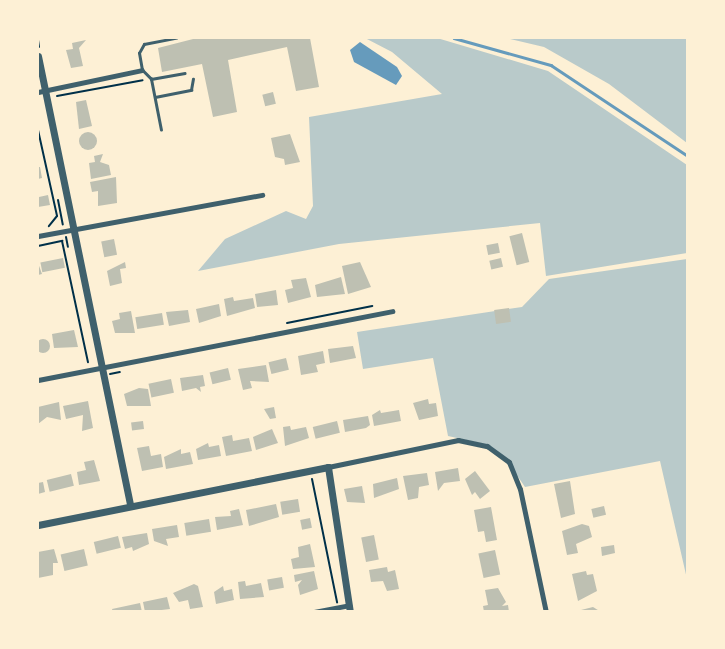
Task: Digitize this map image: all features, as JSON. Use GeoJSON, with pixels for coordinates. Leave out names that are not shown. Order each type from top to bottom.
{"type":"FeatureCollection","features":[{"type":"Feature","properties":{"kind":"street"},"geometry":{"type":"LineString","coordinates":[[39,57],[41,91],[102,367],[130,506]]}},
{"type":"Feature","properties":{"kind":"street"},"geometry":{"type":"LineString","coordinates":[[41,91],[142,70]]}},
{"type":"Feature","properties":{"kind":"street"},"geometry":{"type":"LineString","coordinates":[[38,236],[262,195]]}},
{"type":"Feature","properties":{"kind":"street"},"geometry":{"type":"LineString","coordinates":[[38,380],[392,311]]}},
{"type":"Feature","properties":{"kind":"street"},"geometry":{"type":"LineString","coordinates":[[38,524],[458,440],[487,446],[509,462],[520,489],[546,612]]}},
{"type":"Feature","properties":{"kind":"street"},"geometry":{"type":"LineString","coordinates":[[314,612],[350,608],[328,466]]}},
{"type":"Feature","properties":{"kind":"lane"},"geometry":{"type":"LineString","coordinates":[[161,130],[152,79],[142,70],[139,53],[144,44],[176,38]]}},
{"type":"Feature","properties":{"kind":"lane"},"geometry":{"type":"LineString","coordinates":[[152,79],[184,73]]}},
{"type":"Feature","properties":{"kind":"lane"},"geometry":{"type":"LineString","coordinates":[[155,98],[191,90],[193,79]]}},
{"type":"Feature","properties":{"kind":"path"},"geometry":{"type":"LineString","coordinates":[[38,40],[39,57]]}},
{"type":"Feature","properties":{"kind":"path"},"geometry":{"type":"LineString","coordinates":[[52,102],[51,95],[143,80]]}},
{"type":"Feature","properties":{"kind":"path"},"geometry":{"type":"LineString","coordinates":[[38,130],[57,216],[55,224],[46,227]]}},
{"type":"Feature","properties":{"kind":"path"},"geometry":{"type":"LineString","coordinates":[[38,246],[62,242],[90,361],[81,366]]}},
{"type":"Feature","properties":{"kind":"path"},"geometry":{"type":"LineString","coordinates":[[278,325],[372,306]]}},
{"type":"Feature","properties":{"kind":"path"},"geometry":{"type":"LineString","coordinates":[[108,384],[106,375],[125,371]]}},
{"type":"Feature","properties":{"kind":"path"},"geometry":{"type":"LineString","coordinates":[[311,473],[339,612]]}},
{"type":"Feature","properties":{"kind":"shaded area"},"geometry":{"type":"Polygon","coordinates":[[[365,38],[437,38],[548,71],[687,165],[687,253],[546,276],[540,223],[339,244],[198,271],[225,239],[286,211],[306,219],[313,206],[309,117],[442,94],[392,52],[365,38]]]}},
{"type":"Feature","properties":{"kind":"shaded area"},"geometry":{"type":"Polygon","coordinates":[[[506,38],[687,38],[687,143],[609,84],[544,47],[506,38]]]}},
{"type":"Feature","properties":{"kind":"shaded area"},"geometry":{"type":"Polygon","coordinates":[[[687,259],[687,579],[660,461],[525,487],[506,459],[489,445],[448,436],[433,358],[363,369],[357,332],[522,307],[549,279],[687,259]]]}},
{"type":"Feature","properties":{"kind":"water"},"geometry":{"type":"Polygon","coordinates":[[[360,42],[397,67],[402,76],[396,85],[354,62],[350,50],[360,42]]]}},
{"type":"Feature","properties":{"kind":"building"},"geometry":{"type":"Polygon","coordinates":[[[197,38],[310,38],[319,87],[296,91],[287,47],[228,60],[237,112],[213,117],[202,64],[162,72],[158,48],[197,38]]]}},
{"type":"Feature","properties":{"kind":"building"},"geometry":{"type":"Polygon","coordinates":[[[86,40],[79,48],[83,66],[71,68],[66,50],[73,49],[72,43],[86,40]]]}},
{"type":"Feature","properties":{"kind":"building"},"geometry":{"type":"Polygon","coordinates":[[[273,92],[276,104],[265,106],[262,95],[273,92]]]}},
{"type":"Feature","properties":{"kind":"building"},"geometry":{"type":"Polygon","coordinates":[[[86,100],[92,126],[79,129],[76,102],[86,100]]]}},
{"type":"Feature","properties":{"kind":"building"},"geometry":{"type":"Polygon","coordinates":[[[84,132],[92,132],[97,137],[95,148],[84,150],[79,145],[79,137],[84,132]]]}},
{"type":"Feature","properties":{"kind":"building"},"geometry":{"type":"Polygon","coordinates":[[[290,134],[300,162],[285,165],[284,159],[275,157],[271,138],[290,134]]]}},
{"type":"Feature","properties":{"kind":"building"},"geometry":{"type":"Polygon","coordinates":[[[103,154],[100,162],[109,165],[111,175],[91,179],[89,163],[95,162],[94,156],[103,154]]]}},
{"type":"Feature","properties":{"kind":"building"},"geometry":{"type":"Polygon","coordinates":[[[38,167],[40,167],[42,178],[38,179],[38,167]]]}},
{"type":"Feature","properties":{"kind":"building"},"geometry":{"type":"Polygon","coordinates":[[[116,177],[117,203],[98,206],[98,191],[92,192],[90,182],[116,177]]]}},
{"type":"Feature","properties":{"kind":"building"},"geometry":{"type":"Polygon","coordinates":[[[38,191],[39,197],[48,195],[50,205],[38,207],[38,191]]]}},
{"type":"Feature","properties":{"kind":"building"},"geometry":{"type":"Polygon","coordinates":[[[522,233],[529,262],[517,265],[509,236],[522,233]]]}},
{"type":"Feature","properties":{"kind":"building"},"geometry":{"type":"Polygon","coordinates":[[[114,239],[117,255],[104,257],[101,241],[114,239]]]}},
{"type":"Feature","properties":{"kind":"building"},"geometry":{"type":"Polygon","coordinates":[[[498,243],[500,253],[488,255],[486,245],[498,243]]]}},
{"type":"Feature","properties":{"kind":"building"},"geometry":{"type":"Polygon","coordinates":[[[63,258],[65,268],[42,272],[40,262],[63,258]]]}},
{"type":"Feature","properties":{"kind":"building"},"geometry":{"type":"Polygon","coordinates":[[[501,258],[503,267],[491,269],[489,261],[501,258]]]}},
{"type":"Feature","properties":{"kind":"building"},"geometry":{"type":"Polygon","coordinates":[[[125,262],[126,268],[120,269],[122,283],[110,286],[107,271],[125,262]]]}},
{"type":"Feature","properties":{"kind":"building"},"geometry":{"type":"Polygon","coordinates":[[[360,262],[371,287],[348,294],[342,266],[360,262]]]}},
{"type":"Feature","properties":{"kind":"building"},"geometry":{"type":"Polygon","coordinates":[[[38,263],[42,274],[38,275],[38,263]]]}},
{"type":"Feature","properties":{"kind":"building"},"geometry":{"type":"Polygon","coordinates":[[[341,277],[345,294],[317,297],[315,285],[341,277]]]}},
{"type":"Feature","properties":{"kind":"building"},"geometry":{"type":"Polygon","coordinates":[[[306,278],[311,297],[288,303],[285,290],[293,288],[291,280],[306,278]]]}},
{"type":"Feature","properties":{"kind":"building"},"geometry":{"type":"Polygon","coordinates":[[[276,290],[278,305],[257,307],[255,294],[276,290]]]}},
{"type":"Feature","properties":{"kind":"building"},"geometry":{"type":"Polygon","coordinates":[[[233,297],[234,301],[253,298],[255,308],[227,316],[224,299],[233,297]]]}},
{"type":"Feature","properties":{"kind":"building"},"geometry":{"type":"Polygon","coordinates":[[[219,304],[221,316],[199,323],[196,309],[219,304]]]}},
{"type":"Feature","properties":{"kind":"building"},"geometry":{"type":"Polygon","coordinates":[[[509,308],[511,322],[496,324],[494,310],[509,308]]]}},
{"type":"Feature","properties":{"kind":"building"},"geometry":{"type":"Polygon","coordinates":[[[188,310],[190,322],[169,326],[166,312],[188,310]]]}},
{"type":"Feature","properties":{"kind":"building"},"geometry":{"type":"Polygon","coordinates":[[[131,311],[135,333],[115,333],[112,321],[120,319],[119,313],[131,311]]]}},
{"type":"Feature","properties":{"kind":"building"},"geometry":{"type":"Polygon","coordinates":[[[162,313],[164,325],[137,329],[135,317],[162,313]]]}},
{"type":"Feature","properties":{"kind":"building"},"geometry":{"type":"Polygon","coordinates":[[[74,330],[78,347],[54,348],[52,334],[74,330]]]}},
{"type":"Feature","properties":{"kind":"building"},"geometry":{"type":"Polygon","coordinates":[[[43,339],[48,341],[50,346],[48,351],[43,353],[38,351],[36,346],[38,341],[43,339]]]}},
{"type":"Feature","properties":{"kind":"building"},"geometry":{"type":"Polygon","coordinates":[[[353,346],[356,358],[330,363],[328,349],[353,346]]]}},
{"type":"Feature","properties":{"kind":"building"},"geometry":{"type":"Polygon","coordinates":[[[323,351],[325,363],[316,365],[318,372],[301,375],[298,356],[323,351]]]}},
{"type":"Feature","properties":{"kind":"building"},"geometry":{"type":"Polygon","coordinates":[[[286,358],[289,370],[271,374],[269,362],[286,358]]]}},
{"type":"Feature","properties":{"kind":"building"},"geometry":{"type":"Polygon","coordinates":[[[266,365],[269,382],[250,381],[252,388],[243,390],[238,369],[266,365]]]}},
{"type":"Feature","properties":{"kind":"building"},"geometry":{"type":"Polygon","coordinates":[[[228,368],[231,380],[212,384],[210,373],[228,368]]]}},
{"type":"Feature","properties":{"kind":"building"},"geometry":{"type":"Polygon","coordinates":[[[203,375],[205,386],[200,387],[201,392],[196,388],[182,391],[180,378],[203,375]]]}},
{"type":"Feature","properties":{"kind":"building"},"geometry":{"type":"Polygon","coordinates":[[[171,379],[174,393],[151,397],[149,384],[171,379]]]}},
{"type":"Feature","properties":{"kind":"building"},"geometry":{"type":"Polygon","coordinates":[[[139,388],[148,389],[151,406],[127,406],[124,394],[139,388]]]}},
{"type":"Feature","properties":{"kind":"building"},"geometry":{"type":"Polygon","coordinates":[[[428,399],[429,404],[436,403],[438,416],[419,420],[413,403],[428,399]]]}},
{"type":"Feature","properties":{"kind":"building"},"geometry":{"type":"Polygon","coordinates":[[[88,401],[93,428],[82,431],[83,415],[66,419],[63,406],[88,401]]]}},
{"type":"Feature","properties":{"kind":"building"},"geometry":{"type":"Polygon","coordinates":[[[59,402],[61,420],[47,417],[38,424],[38,407],[59,402]]]}},
{"type":"Feature","properties":{"kind":"building"},"geometry":{"type":"Polygon","coordinates":[[[274,407],[276,418],[270,419],[264,409],[274,407]]]}},
{"type":"Feature","properties":{"kind":"building"},"geometry":{"type":"Polygon","coordinates":[[[380,410],[381,413],[399,410],[401,421],[374,426],[372,415],[380,410]]]}},
{"type":"Feature","properties":{"kind":"building"},"geometry":{"type":"Polygon","coordinates":[[[368,416],[370,425],[366,428],[345,432],[343,420],[368,416]]]}},
{"type":"Feature","properties":{"kind":"building"},"geometry":{"type":"Polygon","coordinates":[[[143,421],[144,429],[132,430],[131,422],[143,421]]]}},
{"type":"Feature","properties":{"kind":"building"},"geometry":{"type":"Polygon","coordinates":[[[337,421],[340,433],[316,439],[313,427],[337,421]]]}},
{"type":"Feature","properties":{"kind":"building"},"geometry":{"type":"Polygon","coordinates":[[[290,426],[291,430],[306,427],[309,438],[285,446],[283,427],[290,426]]]}},
{"type":"Feature","properties":{"kind":"building"},"geometry":{"type":"Polygon","coordinates":[[[272,429],[278,443],[256,450],[253,437],[272,429]]]}},
{"type":"Feature","properties":{"kind":"building"},"geometry":{"type":"Polygon","coordinates":[[[232,435],[233,441],[249,438],[252,451],[226,456],[222,437],[232,435]]]}},
{"type":"Feature","properties":{"kind":"building"},"geometry":{"type":"Polygon","coordinates":[[[208,443],[209,447],[219,445],[221,456],[198,460],[196,449],[208,443]]]}},
{"type":"Feature","properties":{"kind":"building"},"geometry":{"type":"Polygon","coordinates":[[[149,446],[151,456],[161,454],[163,467],[142,471],[137,448],[149,446]]]}},
{"type":"Feature","properties":{"kind":"building"},"geometry":{"type":"Polygon","coordinates":[[[181,449],[181,454],[190,452],[193,464],[166,469],[164,457],[181,449]]]}},
{"type":"Feature","properties":{"kind":"building"},"geometry":{"type":"Polygon","coordinates":[[[94,460],[100,481],[79,485],[77,472],[86,470],[84,462],[94,460]]]}},
{"type":"Feature","properties":{"kind":"building"},"geometry":{"type":"Polygon","coordinates":[[[458,468],[460,481],[444,483],[438,491],[435,472],[458,468]]]}},
{"type":"Feature","properties":{"kind":"building"},"geometry":{"type":"Polygon","coordinates":[[[475,471],[490,491],[480,499],[475,492],[472,495],[465,479],[475,471]]]}},
{"type":"Feature","properties":{"kind":"building"},"geometry":{"type":"Polygon","coordinates":[[[427,473],[429,485],[419,487],[418,498],[408,500],[403,476],[427,473]]]}},
{"type":"Feature","properties":{"kind":"building"},"geometry":{"type":"Polygon","coordinates":[[[71,474],[74,486],[50,492],[47,480],[71,474]]]}},
{"type":"Feature","properties":{"kind":"building"},"geometry":{"type":"Polygon","coordinates":[[[397,478],[399,489],[374,498],[373,484],[397,478]]]}},
{"type":"Feature","properties":{"kind":"building"},"geometry":{"type":"Polygon","coordinates":[[[570,481],[575,514],[561,518],[554,484],[570,481]]]}},
{"type":"Feature","properties":{"kind":"building"},"geometry":{"type":"Polygon","coordinates":[[[43,482],[45,492],[38,494],[38,483],[43,482]]]}},
{"type":"Feature","properties":{"kind":"building"},"geometry":{"type":"Polygon","coordinates":[[[362,486],[365,503],[347,502],[344,489],[362,486]]]}},
{"type":"Feature","properties":{"kind":"building"},"geometry":{"type":"Polygon","coordinates":[[[298,499],[300,512],[282,515],[280,502],[298,499]]]}},
{"type":"Feature","properties":{"kind":"building"},"geometry":{"type":"Polygon","coordinates":[[[276,504],[279,517],[249,526],[246,510],[276,504]]]}},
{"type":"Feature","properties":{"kind":"building"},"geometry":{"type":"Polygon","coordinates":[[[604,506],[606,515],[593,518],[591,509],[604,506]]]}},
{"type":"Feature","properties":{"kind":"building"},"geometry":{"type":"Polygon","coordinates":[[[491,507],[497,540],[486,542],[484,531],[478,532],[474,510],[491,507]]]}},
{"type":"Feature","properties":{"kind":"building"},"geometry":{"type":"Polygon","coordinates":[[[239,509],[243,525],[217,530],[215,517],[231,516],[230,511],[239,509]]]}},
{"type":"Feature","properties":{"kind":"building"},"geometry":{"type":"Polygon","coordinates":[[[310,518],[312,528],[302,530],[300,520],[310,518]]]}},
{"type":"Feature","properties":{"kind":"building"},"geometry":{"type":"Polygon","coordinates":[[[209,519],[211,532],[186,536],[184,523],[209,519]]]}},
{"type":"Feature","properties":{"kind":"building"},"geometry":{"type":"Polygon","coordinates":[[[582,524],[589,526],[592,537],[576,544],[578,553],[567,555],[562,531],[582,524]]]}},
{"type":"Feature","properties":{"kind":"building"},"geometry":{"type":"Polygon","coordinates":[[[177,525],[179,537],[166,539],[168,546],[154,541],[152,529],[177,525]]]}},
{"type":"Feature","properties":{"kind":"building"},"geometry":{"type":"Polygon","coordinates":[[[147,533],[149,544],[133,551],[132,547],[125,549],[122,537],[147,533]]]}},
{"type":"Feature","properties":{"kind":"building"},"geometry":{"type":"Polygon","coordinates":[[[374,535],[379,560],[366,562],[361,537],[374,535]]]}},
{"type":"Feature","properties":{"kind":"building"},"geometry":{"type":"Polygon","coordinates":[[[118,536],[121,548],[97,554],[94,542],[118,536]]]}},
{"type":"Feature","properties":{"kind":"building"},"geometry":{"type":"Polygon","coordinates":[[[310,544],[315,567],[293,569],[291,559],[299,557],[298,547],[310,544]]]}},
{"type":"Feature","properties":{"kind":"building"},"geometry":{"type":"Polygon","coordinates":[[[614,545],[615,553],[602,556],[601,547],[614,545]]]}},
{"type":"Feature","properties":{"kind":"building"},"geometry":{"type":"Polygon","coordinates":[[[54,549],[58,563],[53,563],[53,575],[38,578],[38,552],[54,549]]]}},
{"type":"Feature","properties":{"kind":"building"},"geometry":{"type":"Polygon","coordinates":[[[84,549],[88,566],[64,571],[61,554],[84,549]]]}},
{"type":"Feature","properties":{"kind":"building"},"geometry":{"type":"Polygon","coordinates":[[[495,550],[500,574],[484,578],[478,554],[495,550]]]}},
{"type":"Feature","properties":{"kind":"building"},"geometry":{"type":"Polygon","coordinates":[[[387,567],[388,572],[395,570],[399,589],[387,591],[383,581],[371,582],[369,570],[387,567]]]}},
{"type":"Feature","properties":{"kind":"building"},"geometry":{"type":"Polygon","coordinates":[[[314,571],[318,589],[300,595],[298,585],[302,580],[295,582],[294,575],[314,571]]]}},
{"type":"Feature","properties":{"kind":"building"},"geometry":{"type":"Polygon","coordinates":[[[586,571],[587,575],[593,574],[597,591],[578,601],[572,574],[586,571]]]}},
{"type":"Feature","properties":{"kind":"building"},"geometry":{"type":"Polygon","coordinates":[[[282,577],[284,588],[269,590],[267,580],[282,577]]]}},
{"type":"Feature","properties":{"kind":"building"},"geometry":{"type":"Polygon","coordinates":[[[245,581],[246,586],[261,583],[264,597],[240,599],[238,582],[245,581]]]}},
{"type":"Feature","properties":{"kind":"building"},"geometry":{"type":"Polygon","coordinates":[[[194,584],[198,586],[203,607],[190,609],[188,600],[179,602],[173,593],[194,584]]]}},
{"type":"Feature","properties":{"kind":"building"},"geometry":{"type":"Polygon","coordinates":[[[223,586],[224,591],[232,589],[234,600],[216,604],[214,592],[223,586]]]}},
{"type":"Feature","properties":{"kind":"building"},"geometry":{"type":"Polygon","coordinates":[[[498,588],[506,602],[502,606],[508,605],[509,612],[484,612],[483,606],[488,605],[485,590],[498,588]]]}},
{"type":"Feature","properties":{"kind":"building"},"geometry":{"type":"Polygon","coordinates":[[[167,597],[170,609],[145,612],[143,602],[167,597]]]}},
{"type":"Feature","properties":{"kind":"building"},"geometry":{"type":"Polygon","coordinates":[[[140,603],[142,612],[113,612],[112,609],[140,603]]]}},
{"type":"Feature","properties":{"kind":"building"},"geometry":{"type":"Polygon","coordinates":[[[593,607],[601,612],[582,612],[581,610],[593,607]]]}},
{"type":"Feature","properties":{"kind":"waterway"},"geometry":{"type":"LineString","coordinates":[[454,38],[551,65],[688,156]]}}]}
